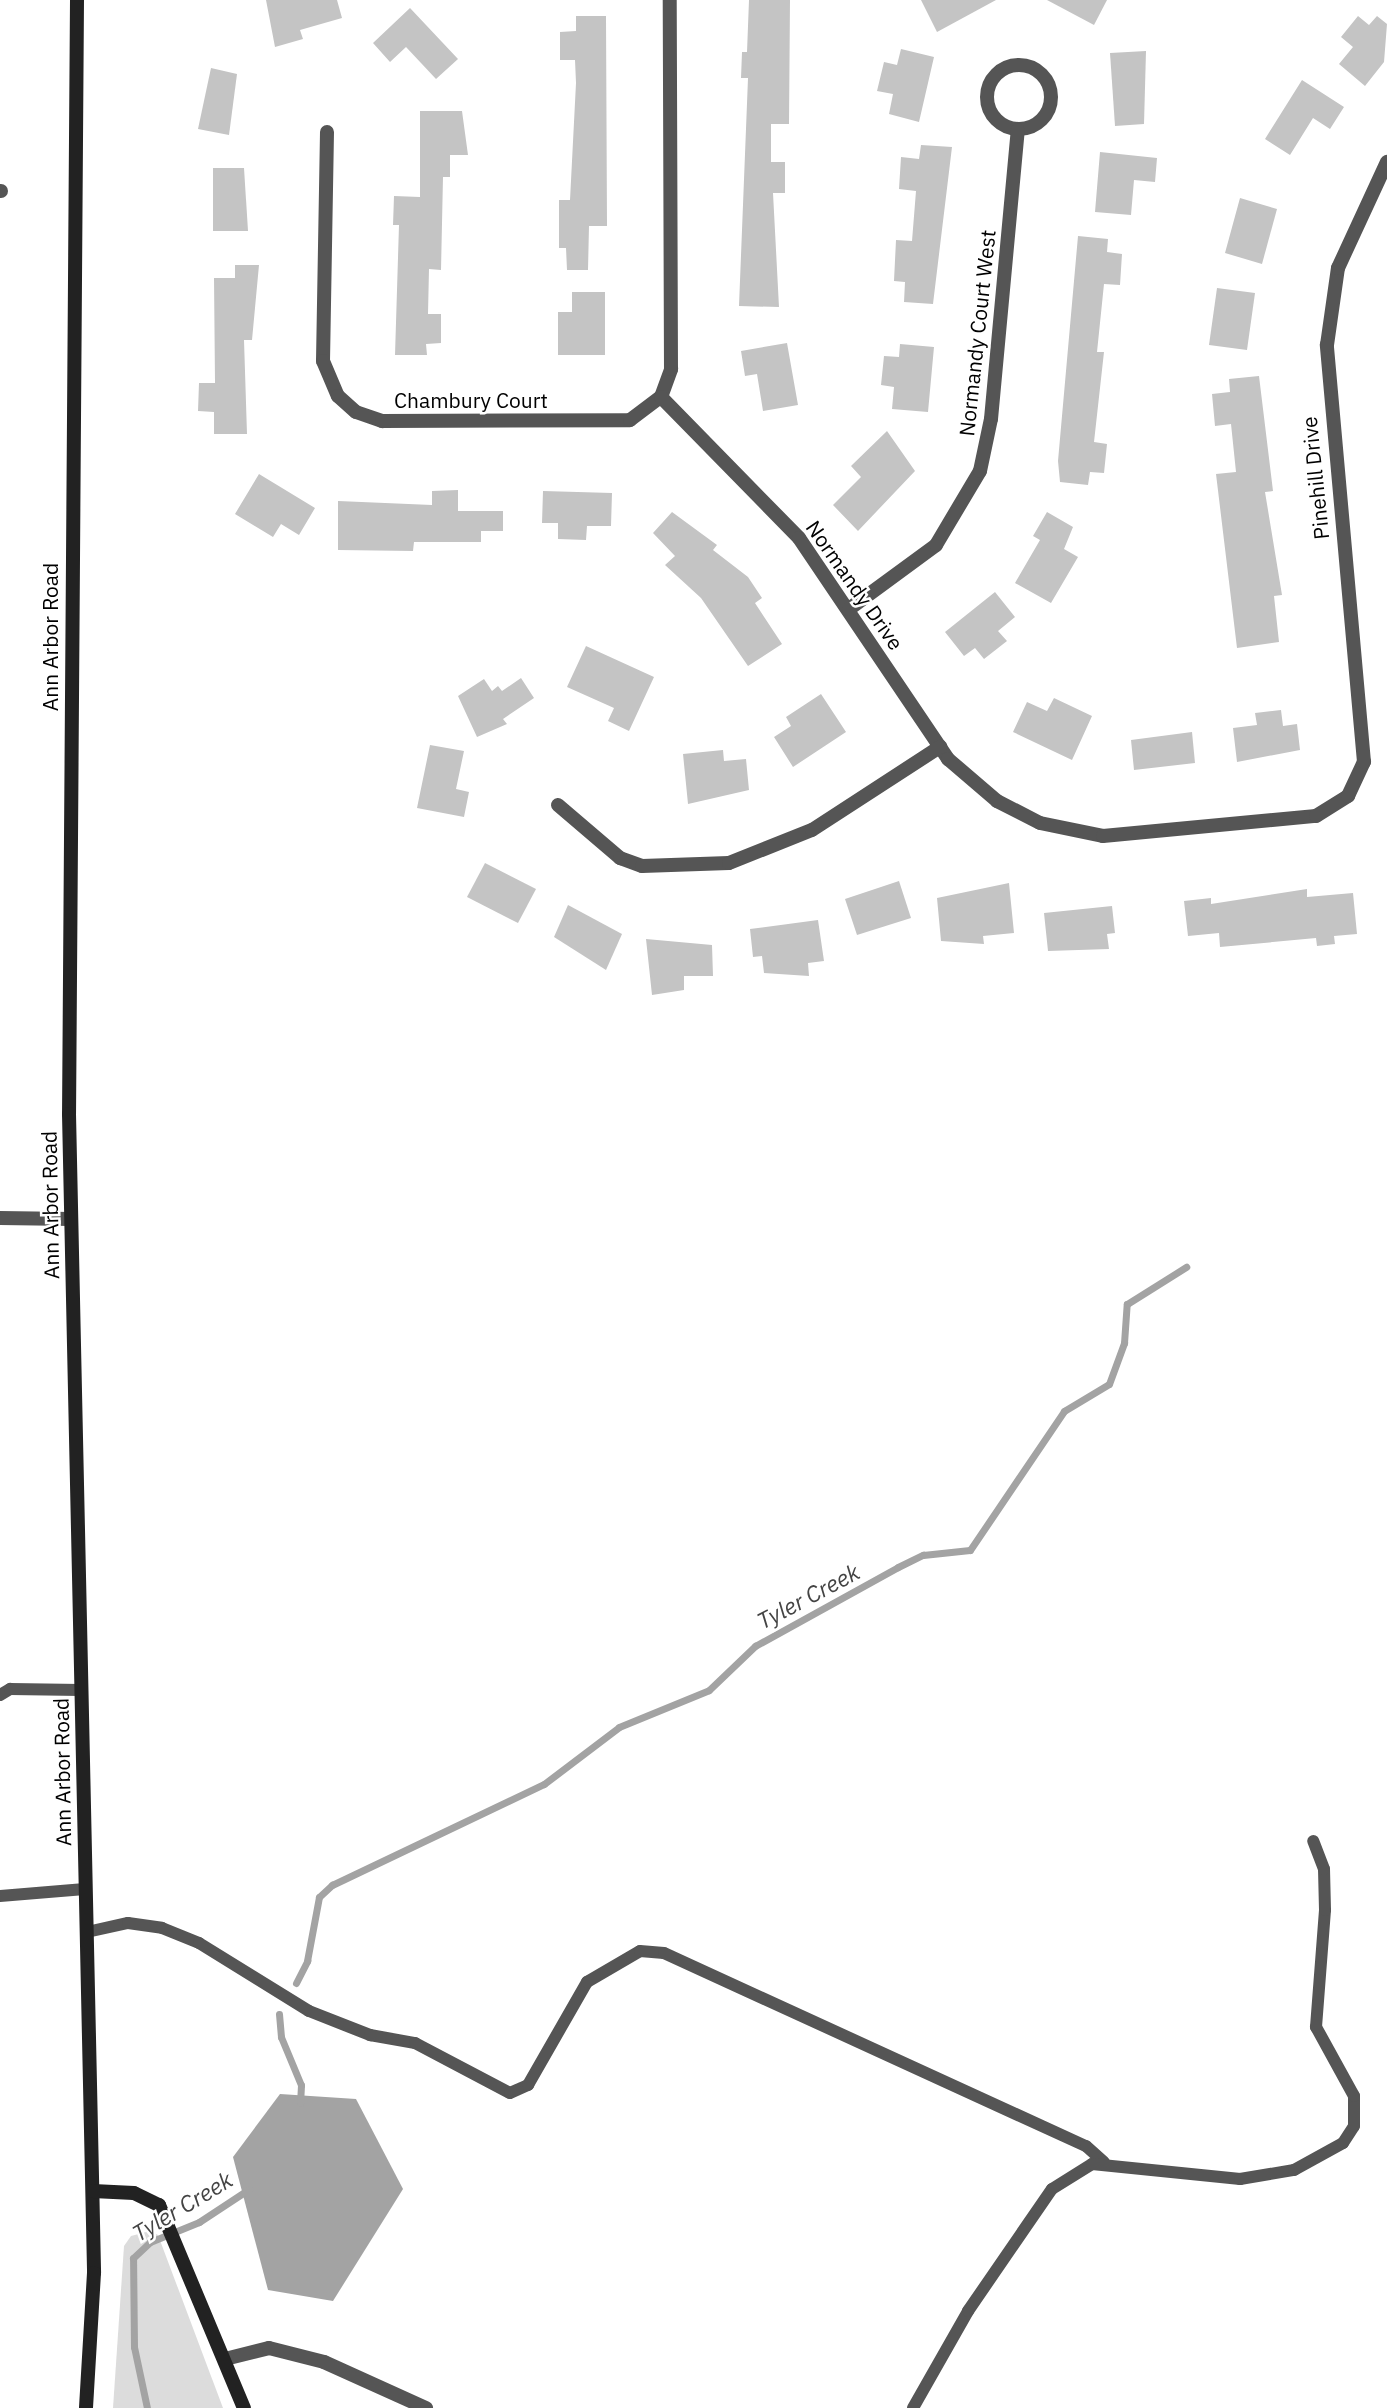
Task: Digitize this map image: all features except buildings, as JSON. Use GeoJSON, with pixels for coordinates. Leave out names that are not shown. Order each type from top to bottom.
{"type":"FeatureCollection","features":[{"type":"Feature","properties":{"kind":"main road","name":"Ann Arbor Road"},"geometry":{"type":"LineString","coordinates":[[77,0],[71,1219],[93,2191],[86,2408]]}},
{"type":"Feature","properties":{"kind":"main road"},"geometry":{"type":"LineString","coordinates":[[93,2191],[150,2199],[169,2222],[244,2408]]}},
{"type":"Feature","properties":{"kind":"street"},"geometry":{"type":"LineString","coordinates":[[661,397],[671,369],[670,0]]}},
{"type":"Feature","properties":{"kind":"street"},"geometry":{"type":"LineString","coordinates":[[1023,65],[1049,83],[1051,105],[1039,124],[1018,130],[992,115],[987,95],[994,76],[1023,65]]}},
{"type":"Feature","properties":{"kind":"street","name":"Normandy Court West"},"geometry":{"type":"LineString","coordinates":[[849,609],[936,545],[980,471],[991,419],[1018,130]]}},
{"type":"Feature","properties":{"kind":"street","name":"Chambury Court"},"geometry":{"type":"LineString","coordinates":[[327,132],[323,361],[338,396],[355,412],[382,421],[617,422],[642,414],[661,397]]}},
{"type":"Feature","properties":{"kind":"street","name":"Pinehill Drive"},"geometry":{"type":"LineString","coordinates":[[1348,796],[1365,751],[1327,345],[1338,268],[1387,163]]}},
{"type":"Feature","properties":{"kind":"street","name":"Normandy Drive"},"geometry":{"type":"LineString","coordinates":[[661,397],[799,538],[940,747],[965,776],[1018,813],[1103,836],[1305,818],[1348,796]]}},
{"type":"Feature","properties":{"kind":"street"},"geometry":{"type":"LineString","coordinates":[[558,805],[620,858],[642,866],[729,863],[812,830],[940,747]]}},
{"type":"Feature","properties":{"kind":"street"},"geometry":{"type":"LineString","coordinates":[[0,1218],[71,1219]]}},
{"type":"Feature","properties":{"kind":"street"},"geometry":{"type":"LineString","coordinates":[[225,2360],[269,2348],[324,2362],[426,2408]]}},
{"type":"Feature","properties":{"kind":"lane"},"geometry":{"type":"LineString","coordinates":[[0,1695],[10,1689],[81,1690]]}},
{"type":"Feature","properties":{"kind":"lane"},"geometry":{"type":"LineString","coordinates":[[87,1932],[128,1923],[162,1928],[199,1942],[309,2011],[370,2035],[415,2043],[510,2093],[528,2085],[587,1982],[640,1951],[664,1953],[1086,2147],[1104,2162],[1182,2177],[1240,2179],[1294,2170],[1323,2158],[1354,2126],[1354,2096],[1317,2027],[1325,1910],[1324,1869],[1313,1841]]}},
{"type":"Feature","properties":{"kind":"lane"},"geometry":{"type":"LineString","coordinates":[[0,1896],[85,1889]]}},
{"type":"Feature","properties":{"kind":"lane"},"geometry":{"type":"LineString","coordinates":[[913,2408],[968,2311],[1052,2189],[1104,2162]]}},
{"type":"Feature","properties":{"kind":"shaded area"},"geometry":{"type":"Polygon","coordinates":[[[280,2094],[356,2099],[403,2189],[333,2301],[268,2290],[233,2157],[280,2094]]]}},
{"type":"Feature","properties":{"kind":"shaded area"},"geometry":{"type":"Polygon","coordinates":[[[150,2231],[158,2235],[223,2408],[113,2408],[124,2246],[131,2236],[150,2231]]]}},
{"type":"Feature","properties":{"kind":"waterway","name":"Tyler Creek"},"geometry":{"type":"LineString","coordinates":[[296,1983],[307,1961],[319,1897],[332,1885],[544,1784],[619,1727],[709,1690],[755,1646],[898,1567],[923,1555],[970,1550],[1064,1411],[1109,1384],[1124,1343],[1127,1304],[1186,1267]]}},
{"type":"Feature","properties":{"kind":"waterway","name":"Tyler Creek"},"geometry":{"type":"LineString","coordinates":[[279,2014],[281,2037],[301,2085],[300,2103]]}},
{"type":"Feature","properties":{"kind":"waterway","name":"Tyler Creek"},"geometry":{"type":"LineString","coordinates":[[147,2408],[134,2347],[133,2258],[150,2242],[199,2222],[249,2189]]}}]}
